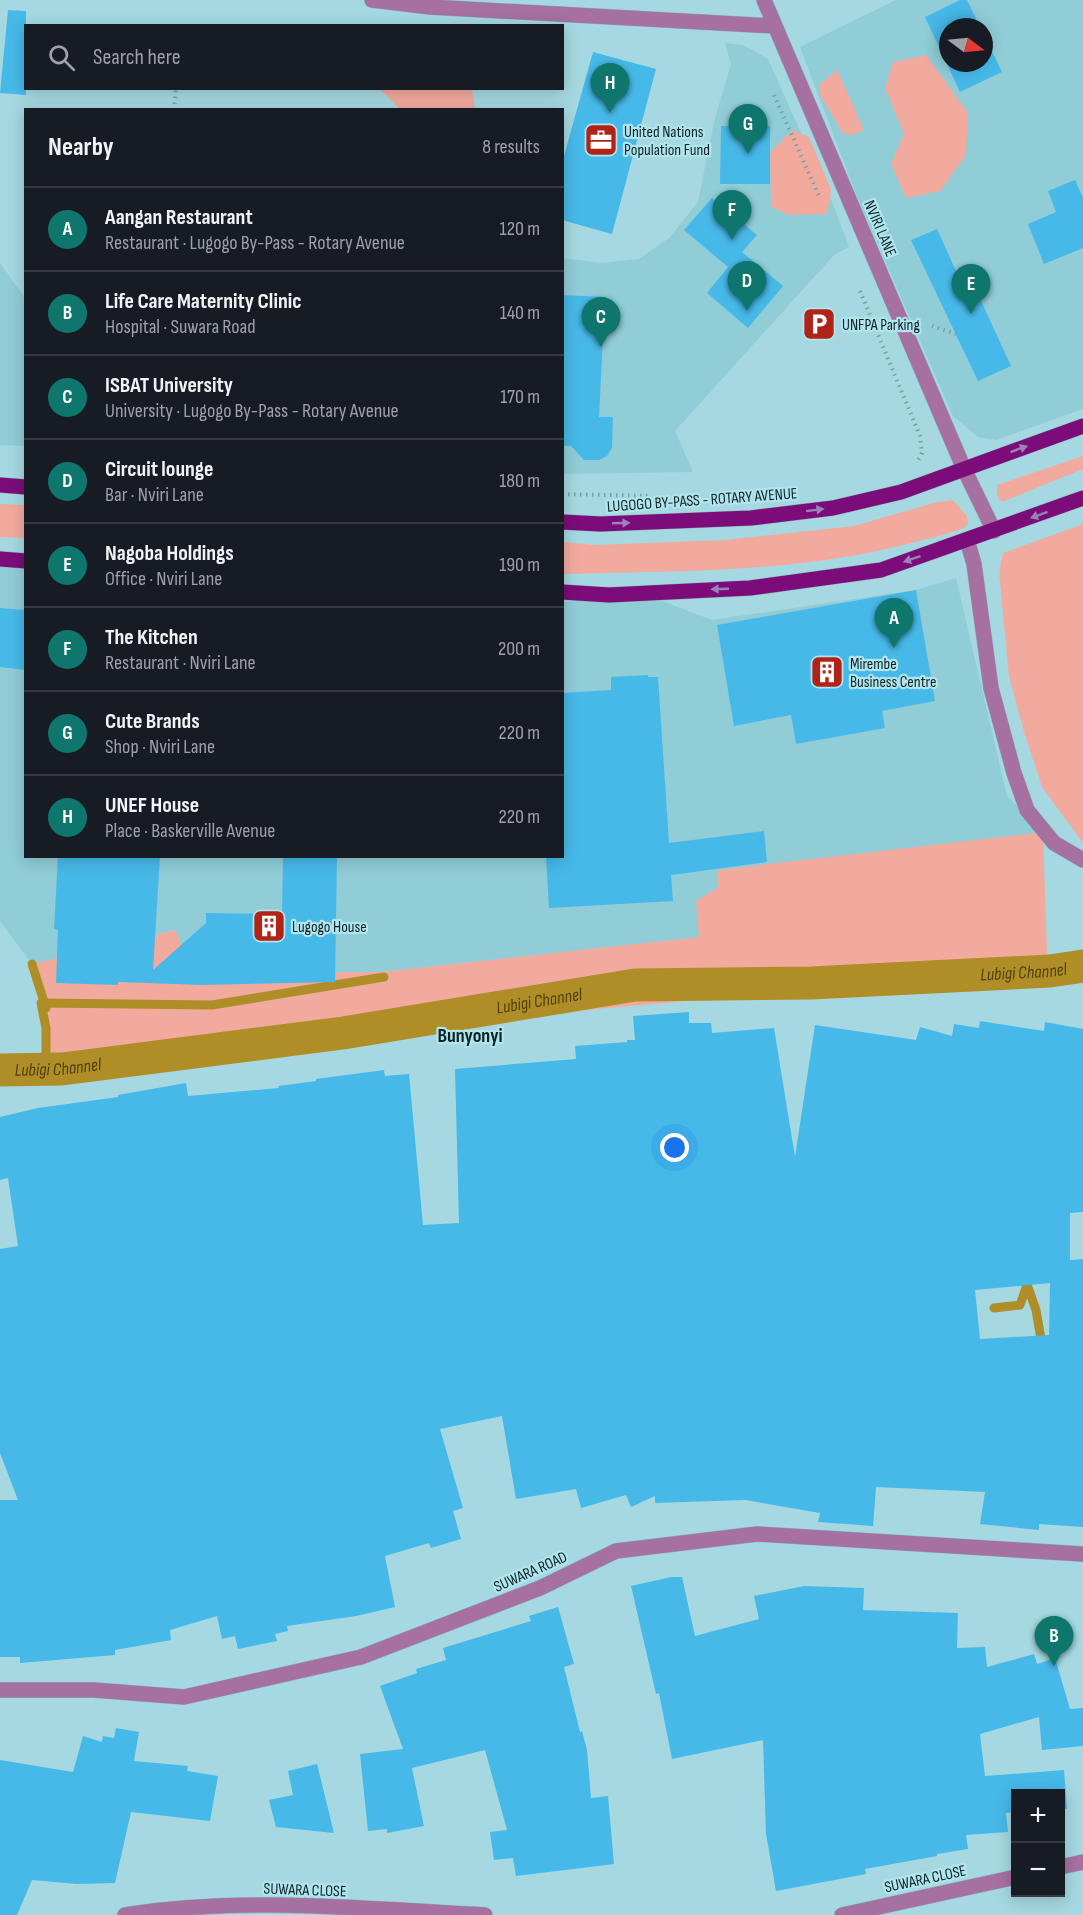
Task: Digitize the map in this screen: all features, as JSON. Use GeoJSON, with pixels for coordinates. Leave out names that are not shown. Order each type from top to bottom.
{"type":"FeatureCollection","features":[{"type":"Feature","properties":{"kind":"main road","name":"LUGOGO BY-PASS - ROTARY AVENUE"},"geometry":{"type":"LineString","coordinates":[[564,522],[600,524],[751,518],[833,508],[901,492],[1083,426]]}},
{"type":"Feature","properties":{"kind":"main road"},"geometry":{"type":"LineString","coordinates":[[0,485],[24,487]]}},
{"type":"Feature","properties":{"kind":"main road"},"geometry":{"type":"LineString","coordinates":[[564,592],[609,596],[750,588],[881,570],[1083,498]]}},
{"type":"Feature","properties":{"kind":"main road"},"geometry":{"type":"LineString","coordinates":[[0,560],[24,561]]}},
{"type":"Feature","properties":{"kind":"street"},"geometry":{"type":"LineString","coordinates":[[372,0],[430,7],[775,26]]}},
{"type":"Feature","properties":{"kind":"street","name":"NVIRI LANE"},"geometry":{"type":"LineString","coordinates":[[764,0],[964,469],[994,531]]}},
{"type":"Feature","properties":{"kind":"street"},"geometry":{"type":"LineString","coordinates":[[967,540],[974,564],[991,688],[1027,810],[1054,843],[1083,860]]}},
{"type":"Feature","properties":{"kind":"street","name":"SUWARA ROAD"},"geometry":{"type":"LineString","coordinates":[[0,1690],[94,1690],[184,1697],[350,1660],[540,1588],[616,1551],[757,1534],[1083,1554]]}},
{"type":"Feature","properties":{"kind":"street"},"geometry":{"type":"LineString","coordinates":[[1065,1866],[1083,1862]]}},
{"type":"Feature","properties":{"kind":"street","name":"SUWARA CLOSE"},"geometry":{"type":"LineString","coordinates":[[842,1915],[1011,1878]]}},
{"type":"Feature","properties":{"kind":"street","name":"SUWARA CLOSE"},"geometry":{"type":"LineString","coordinates":[[125,1915],[170,1908],[279,1904],[485,1915]]}},
{"type":"Feature","properties":{"kind":"path"},"geometry":{"type":"LineString","coordinates":[[174,108],[176,90]]}},
{"type":"Feature","properties":{"kind":"path"},"geometry":{"type":"LineString","coordinates":[[774,95],[820,197]]}},
{"type":"Feature","properties":{"kind":"path"},"geometry":{"type":"LineString","coordinates":[[856,282],[920,436],[922,453],[910,468]]}},
{"type":"Feature","properties":{"kind":"path"},"geometry":{"type":"LineString","coordinates":[[932,326],[956,334]]}},
{"type":"Feature","properties":{"kind":"path"},"geometry":{"type":"LineString","coordinates":[[564,494],[662,496]]}},
{"type":"Feature","properties":{"kind":"shaded area"},"geometry":{"type":"Polygon","coordinates":[[[896,0],[1083,0],[1083,409],[996,440],[978,437],[953,416],[856,194],[800,47],[896,0]]]}},
{"type":"Feature","properties":{"kind":"shaded area"},"geometry":{"type":"Polygon","coordinates":[[[725,43],[743,45],[768,59],[834,207],[849,247],[834,255],[675,431],[693,472],[564,474],[564,258],[602,263],[639,259],[669,238],[698,202],[715,118],[731,64],[725,43]]]}},
{"type":"Feature","properties":{"kind":"shaded area"},"geometry":{"type":"Polygon","coordinates":[[[926,55],[968,113],[966,155],[940,191],[906,198],[891,164],[904,134],[885,88],[893,62],[926,55]]]}},
{"type":"Feature","properties":{"kind":"shaded area"},"geometry":{"type":"Polygon","coordinates":[[[837,70],[864,130],[852,135],[843,134],[819,93],[819,85],[837,70]]]}},
{"type":"Feature","properties":{"kind":"shaded area"},"geometry":{"type":"Polygon","coordinates":[[[381,90],[472,90],[475,108],[399,108],[381,90]]]}},
{"type":"Feature","properties":{"kind":"shaded area"},"geometry":{"type":"Polygon","coordinates":[[[792,130],[809,137],[831,189],[826,214],[789,215],[771,207],[770,153],[792,130]]]}},
{"type":"Feature","properties":{"kind":"shaded area"},"geometry":{"type":"Polygon","coordinates":[[[0,263],[24,297],[24,446],[0,445],[0,263]]]}},
{"type":"Feature","properties":{"kind":"shaded area"},"geometry":{"type":"Polygon","coordinates":[[[1083,456],[1083,469],[1004,501],[999,500],[997,496],[997,485],[1083,456]]]}},
{"type":"Feature","properties":{"kind":"shaded area"},"geometry":{"type":"Polygon","coordinates":[[[953,500],[967,516],[968,523],[964,528],[868,553],[782,565],[694,571],[564,574],[564,542],[594,545],[725,540],[854,526],[937,502],[953,500]]]}},
{"type":"Feature","properties":{"kind":"shaded area"},"geometry":{"type":"Polygon","coordinates":[[[0,504],[24,505],[24,538],[0,537],[0,504]]]}},
{"type":"Feature","properties":{"kind":"shaded area"},"geometry":{"type":"Polygon","coordinates":[[[1083,524],[1083,843],[1042,787],[1024,732],[1009,677],[999,572],[1003,553],[1083,524]]]}},
{"type":"Feature","properties":{"kind":"shaded area"},"geometry":{"type":"Polygon","coordinates":[[[0,552],[24,554],[24,858],[564,858],[564,602],[651,597],[712,620],[916,590],[956,578],[1007,796],[1043,832],[717,888],[696,901],[700,937],[381,972],[191,973],[175,930],[32,964],[0,921],[0,552]]]}},
{"type":"Feature","properties":{"kind":"shaded area"},"geometry":{"type":"Polygon","coordinates":[[[1043,832],[1048,984],[908,991],[813,990],[495,1018],[290,1043],[46,1067],[46,1004],[32,964],[176,930],[191,973],[381,972],[699,937],[696,901],[717,888],[718,870],[1043,832]]]}},
{"type":"Feature","properties":{"kind":"building"},"geometry":{"type":"Polygon","coordinates":[[[960,0],[967,0],[976,18],[939,18],[939,47],[925,17],[960,0]]]}},
{"type":"Feature","properties":{"kind":"building"},"geometry":{"type":"Polygon","coordinates":[[[8,10],[26,11],[24,90],[26,90],[26,95],[0,93],[8,10]]]}},
{"type":"Feature","properties":{"kind":"building"},"geometry":{"type":"Polygon","coordinates":[[[593,52],[656,69],[612,234],[564,221],[564,156],[593,52]]]}},
{"type":"Feature","properties":{"kind":"building"},"geometry":{"type":"Polygon","coordinates":[[[993,54],[1002,72],[960,92],[951,72],[993,72],[993,54]]]}},
{"type":"Feature","properties":{"kind":"building"},"geometry":{"type":"Polygon","coordinates":[[[721,126],[770,126],[770,184],[720,184],[721,126]]]}},
{"type":"Feature","properties":{"kind":"building"},"geometry":{"type":"Polygon","coordinates":[[[1075,180],[1083,198],[1083,248],[1044,264],[1028,224],[1056,212],[1048,191],[1075,180]]]}},
{"type":"Feature","properties":{"kind":"building"},"geometry":{"type":"Polygon","coordinates":[[[712,198],[757,235],[742,252],[783,286],[748,328],[707,293],[728,267],[684,230],[712,198]]]}},
{"type":"Feature","properties":{"kind":"building"},"geometry":{"type":"Polygon","coordinates":[[[937,229],[961,282],[970,277],[1011,366],[978,381],[911,240],[937,229]]]}},
{"type":"Feature","properties":{"kind":"building"},"geometry":{"type":"Polygon","coordinates":[[[564,295],[605,297],[599,417],[613,417],[612,448],[607,456],[599,460],[584,460],[571,446],[564,446],[564,295]]]}},
{"type":"Feature","properties":{"kind":"building","name":"Mirembe Business Centre"},"geometry":{"type":"Polygon","coordinates":[[[916,590],[935,701],[882,711],[885,728],[796,744],[791,715],[734,726],[717,625],[916,590]]]}},
{"type":"Feature","properties":{"kind":"building"},"geometry":{"type":"Polygon","coordinates":[[[0,608],[24,610],[24,670],[0,667],[0,608]]]}},
{"type":"Feature","properties":{"kind":"building"},"geometry":{"type":"Polygon","coordinates":[[[648,675],[648,677],[658,677],[669,843],[764,831],[767,862],[671,875],[673,901],[549,908],[546,858],[564,858],[564,693],[611,690],[611,677],[648,675]]]}},
{"type":"Feature","properties":{"kind":"building"},"geometry":{"type":"Polygon","coordinates":[[[58,858],[160,858],[153,970],[206,923],[206,913],[282,914],[283,858],[337,858],[335,982],[202,985],[118,982],[118,985],[56,983],[58,930],[54,929],[58,858]]]}},
{"type":"Feature","properties":{"kind":"building"},"geometry":{"type":"Polygon","coordinates":[[[689,1012],[689,1023],[711,1023],[712,1033],[774,1028],[795,1157],[815,1025],[916,1040],[920,1027],[952,1036],[954,1024],[979,1028],[980,1021],[1044,1031],[1045,1022],[1083,1029],[1083,1212],[1070,1213],[1070,1260],[1083,1259],[1083,1527],[1039,1524],[1039,1530],[980,1524],[985,1492],[876,1487],[873,1526],[818,1522],[820,1513],[745,1500],[655,1503],[655,1496],[631,1507],[626,1495],[581,1508],[576,1489],[516,1499],[502,1416],[440,1429],[463,1508],[453,1511],[461,1539],[431,1548],[429,1543],[385,1556],[395,1607],[356,1616],[287,1626],[288,1631],[275,1634],[277,1641],[238,1649],[235,1636],[222,1639],[217,1616],[170,1630],[171,1640],[115,1650],[115,1655],[20,1663],[20,1657],[0,1657],[0,1500],[18,1500],[0,1453],[0,1249],[18,1246],[8,1178],[0,1180],[0,1117],[38,1108],[118,1097],[118,1095],[186,1083],[188,1096],[279,1088],[278,1086],[316,1081],[316,1079],[384,1070],[385,1076],[409,1074],[423,1225],[459,1223],[455,1069],[576,1059],[575,1046],[635,1040],[633,1016],[689,1012]],[[1050,1283],[975,1290],[980,1339],[1049,1335],[1050,1283]]]}},
{"type":"Feature","properties":{"kind":"building"},"geometry":{"type":"Polygon","coordinates":[[[671,1577],[682,1577],[695,1636],[759,1619],[754,1596],[804,1586],[864,1588],[863,1610],[958,1613],[957,1648],[985,1647],[987,1667],[1034,1654],[1037,1664],[1055,1658],[1070,1709],[1083,1708],[1083,1746],[1042,1750],[1039,1717],[980,1734],[985,1776],[1064,1770],[1067,1809],[1065,1809],[1065,1789],[1011,1789],[1011,1812],[1006,1813],[1008,1832],[966,1835],[968,1849],[865,1869],[866,1874],[776,1891],[766,1834],[763,1740],[672,1759],[659,1693],[656,1694],[631,1586],[671,1577]]]}},
{"type":"Feature","properties":{"kind":"building"},"geometry":{"type":"Polygon","coordinates":[[[558,1607],[574,1664],[564,1667],[580,1732],[582,1731],[587,1750],[591,1798],[608,1796],[614,1864],[516,1876],[513,1858],[494,1860],[490,1832],[507,1830],[485,1750],[412,1768],[424,1826],[387,1833],[387,1829],[368,1831],[360,1754],[403,1749],[380,1686],[417,1673],[416,1669],[446,1660],[443,1648],[531,1621],[529,1616],[558,1607]]]}},
{"type":"Feature","properties":{"kind":"building"},"geometry":{"type":"Polygon","coordinates":[[[116,1728],[139,1732],[134,1761],[188,1766],[187,1771],[218,1776],[210,1821],[131,1812],[115,1883],[77,1884],[32,1880],[17,1915],[0,1915],[0,1760],[73,1772],[83,1736],[102,1742],[103,1736],[114,1738],[116,1728]]]}},
{"type":"Feature","properties":{"kind":"building"},"geometry":{"type":"Polygon","coordinates":[[[317,1764],[334,1833],[276,1827],[269,1800],[293,1795],[288,1771],[317,1764]]]}},
{"type":"Feature","properties":{"kind":"waterway"},"geometry":{"type":"LineString","coordinates":[[32,964],[46,1008]]}},
{"type":"Feature","properties":{"kind":"waterway","name":"Lubigi Channel"},"geometry":{"type":"LineString","coordinates":[[0,1070],[62,1069],[343,1033],[635,985],[811,983],[1050,971],[1083,966]]}},
{"type":"Feature","properties":{"kind":"waterway"},"geometry":{"type":"LineString","coordinates":[[62,1069],[46,1067],[46,1028],[41,1003],[212,1005],[384,977]]}},
{"type":"Feature","properties":{"kind":"waterway"},"geometry":{"type":"LineString","coordinates":[[1024,1276],[1036,1310],[1042,1345]]}},
{"type":"Feature","properties":{"kind":"waterway"},"geometry":{"type":"LineString","coordinates":[[994,1308],[1020,1305],[1027,1285]]}},
{"type":"Feature","properties":{"kind":"place","name":"UNEF House"},"geometry":{"type":"Point","coordinates":[610,113]}},
{"type":"Feature","properties":{"kind":"place","name":"United Nations Population Fund"},"geometry":{"type":"Point","coordinates":[601,140]}},
{"type":"Feature","properties":{"kind":"place","name":"Cute Brands"},"geometry":{"type":"Point","coordinates":[748,154]}},
{"type":"Feature","properties":{"kind":"place","name":"The Kitchen"},"geometry":{"type":"Point","coordinates":[732,240]}},
{"type":"Feature","properties":{"kind":"place","name":"Circuit lounge"},"geometry":{"type":"Point","coordinates":[747,311]}},
{"type":"Feature","properties":{"kind":"place","name":"Nagoba Holdings"},"geometry":{"type":"Point","coordinates":[971,314]}},
{"type":"Feature","properties":{"kind":"place","name":"UNFPA Parking"},"geometry":{"type":"Point","coordinates":[819,324]}},
{"type":"Feature","properties":{"kind":"place","name":"ISBAT University"},"geometry":{"type":"Point","coordinates":[601,347]}},
{"type":"Feature","properties":{"kind":"place","name":"Aangan Restaurant"},"geometry":{"type":"Point","coordinates":[894,648]}},
{"type":"Feature","properties":{"kind":"place","name":"Mirembe Business Centre"},"geometry":{"type":"Point","coordinates":[827,672]}},
{"type":"Feature","properties":{"kind":"place","name":"Lugogo House"},"geometry":{"type":"Point","coordinates":[269,926]}},
{"type":"Feature","properties":{"kind":"place","name":"Life Care Maternity Clinic"},"geometry":{"type":"Point","coordinates":[1054,1666]}},
{"type":"Feature","properties":{"kind":"district","name":"Bunyonyi"},"geometry":{"type":"Point","coordinates":[470,1035]}}]}
